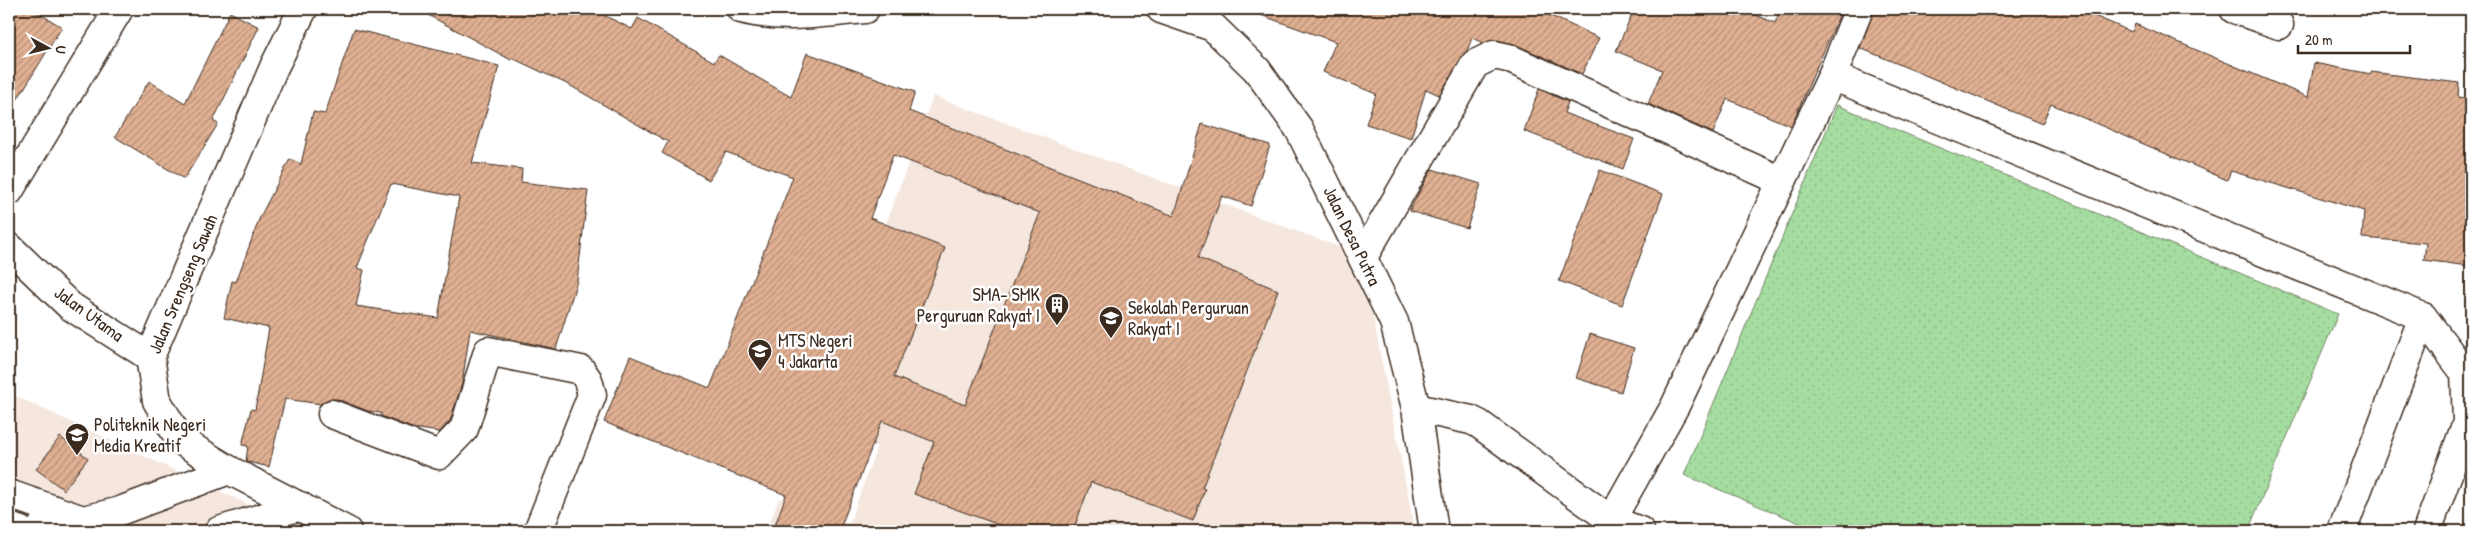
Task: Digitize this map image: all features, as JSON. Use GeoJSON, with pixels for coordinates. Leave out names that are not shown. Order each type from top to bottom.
{"type":"FeatureCollection","features":[{"type":"Feature","properties":{"kind":"street"},"geometry":{"type":"LineString","coordinates":[[9,190],[119,9]]}},
{"type":"Feature","properties":{"kind":"street","name":"Jalan Srengseng Sawah"},"geometry":{"type":"LineString","coordinates":[[303,9],[274,68],[150,357],[156,401],[180,440],[229,470],[347,531]]}},
{"type":"Feature","properties":{"kind":"street"},"geometry":{"type":"LineString","coordinates":[[741,9],[761,14],[800,16],[865,9]]}},
{"type":"Feature","properties":{"kind":"street","name":"Jalan Desa Putra"},"geometry":{"type":"LineString","coordinates":[[1161,9],[1213,27],[1257,70],[1299,129],[1394,322],[1416,408],[1434,531]]}},
{"type":"Feature","properties":{"kind":"street"},"geometry":{"type":"LineString","coordinates":[[1611,520],[1675,406],[1832,76],[1859,9]]}},
{"type":"Feature","properties":{"kind":"street"},"geometry":{"type":"LineString","coordinates":[[2234,9],[2279,25]]}},
{"type":"Feature","properties":{"kind":"street"},"geometry":{"type":"LineString","coordinates":[[1363,257],[1476,64],[1494,55],[1508,58],[1782,181]]}},
{"type":"Feature","properties":{"kind":"street"},"geometry":{"type":"LineString","coordinates":[[1832,76],[2423,317],[2465,373],[2467,422],[2427,531]]}},
{"type":"Feature","properties":{"kind":"street","name":"Jalan Utama"},"geometry":{"type":"LineString","coordinates":[[9,247],[70,306],[150,357]]}},
{"type":"Feature","properties":{"kind":"street"},"geometry":{"type":"LineString","coordinates":[[2342,531],[2423,317]]}},
{"type":"Feature","properties":{"kind":"street"},"geometry":{"type":"LineString","coordinates":[[332,414],[439,454],[464,429],[488,351],[582,370],[588,380],[592,394],[538,531]]}},
{"type":"Feature","properties":{"kind":"street"},"geometry":{"type":"LineString","coordinates":[[1416,408],[1470,420],[1479,424],[1611,520],[1640,531]]}},
{"type":"Feature","properties":{"kind":"street"},"geometry":{"type":"LineString","coordinates":[[9,494],[46,520],[83,520],[117,512],[229,470]]}},
{"type":"Feature","properties":{"kind":"street"},"geometry":{"type":"LineString","coordinates":[[219,531],[300,506]]}},
{"type":"Feature","properties":{"kind":"street"},"geometry":{"type":"LineString","coordinates":[[9,527],[21,531]]}},
{"type":"Feature","properties":{"kind":"shaded area","name":"Sekolah Perguruan Rakyat I"},"geometry":{"type":"Polygon","coordinates":[[[933,96],[1361,255],[1415,531],[767,531],[779,498],[849,524],[877,447],[813,422],[933,96]]]}},
{"type":"Feature","properties":{"kind":"shaded area","name":"Politeknik Negeri Media Kreatif"},"geometry":{"type":"Polygon","coordinates":[[[9,393],[282,520],[268,531],[9,531],[9,393]]]}},
{"type":"Feature","properties":{"kind":"green space"},"geometry":{"type":"Polygon","coordinates":[[[1837,105],[2338,314],[2248,531],[1819,531],[1684,475],[1837,105]]]}},
{"type":"Feature","properties":{"kind":"building"},"geometry":{"type":"Polygon","coordinates":[[[9,9],[32,9],[62,27],[9,113],[9,9]]]}},
{"type":"Feature","properties":{"kind":"building"},"geometry":{"type":"Polygon","coordinates":[[[417,9],[591,9],[632,29],[638,18],[714,62],[719,55],[791,97],[807,53],[915,92],[909,111],[1174,216],[1202,124],[1270,145],[1251,206],[1222,196],[1198,258],[1278,290],[1202,488],[1205,489],[1193,521],[1091,482],[1073,531],[1016,531],[914,494],[934,442],[882,421],[839,531],[773,531],[786,495],[604,422],[630,356],[710,388],[793,177],[726,152],[709,180],[662,153],[668,142],[569,85],[512,58],[511,60],[417,9]],[[893,155],[870,218],[945,248],[894,377],[965,405],[1040,213],[893,155]]]}},
{"type":"Feature","properties":{"kind":"building"},"geometry":{"type":"Polygon","coordinates":[[[1256,9],[1536,9],[1599,38],[1582,74],[1514,44],[1497,40],[1483,43],[1472,38],[1467,51],[1439,95],[1426,89],[1411,138],[1366,124],[1376,94],[1323,72],[1336,42],[1255,13],[1256,9]]]}},
{"type":"Feature","properties":{"kind":"building"},"geometry":{"type":"Polygon","coordinates":[[[1634,9],[1741,9],[1775,23],[1779,13],[1769,9],[1842,9],[1791,126],[1727,99],[1713,133],[1648,104],[1662,70],[1616,51],[1634,9]]]}},
{"type":"Feature","properties":{"kind":"building"},"geometry":{"type":"Polygon","coordinates":[[[1874,9],[2078,9],[2132,32],[2135,24],[2308,97],[2314,63],[2371,74],[2371,72],[2459,83],[2458,97],[2471,99],[2471,238],[2468,266],[2424,260],[2426,243],[2362,238],[2364,211],[2231,171],[2227,180],[2051,104],[2042,124],[1860,48],[1874,9]]]}},
{"type":"Feature","properties":{"kind":"building"},"geometry":{"type":"Polygon","coordinates":[[[230,12],[259,27],[213,121],[218,124],[184,179],[115,137],[149,81],[185,103],[230,12]]]}},
{"type":"Feature","properties":{"kind":"building"},"geometry":{"type":"Polygon","coordinates":[[[354,29],[499,66],[472,163],[522,169],[521,182],[588,190],[577,281],[556,349],[470,330],[462,384],[450,421],[440,432],[412,428],[381,416],[381,413],[368,411],[337,399],[329,399],[321,404],[285,399],[269,467],[246,461],[248,446],[242,445],[251,409],[255,410],[269,328],[224,318],[232,281],[236,282],[260,217],[290,159],[301,164],[313,112],[325,114],[354,29]],[[391,184],[357,268],[364,270],[356,306],[438,318],[459,197],[391,184]]]}},
{"type":"Feature","properties":{"kind":"building"},"geometry":{"type":"Polygon","coordinates":[[[1539,89],[1568,102],[1564,113],[1634,139],[1623,169],[1524,131],[1539,89]]]}},
{"type":"Feature","properties":{"kind":"building"},"geometry":{"type":"Polygon","coordinates":[[[1432,169],[1481,184],[1467,228],[1409,211],[1432,169]]]}},
{"type":"Feature","properties":{"kind":"building"},"geometry":{"type":"Polygon","coordinates":[[[1600,170],[1663,194],[1622,305],[1559,281],[1600,170]]]}},
{"type":"Feature","properties":{"kind":"building"},"geometry":{"type":"Polygon","coordinates":[[[1590,334],[1634,348],[1621,392],[1576,378],[1590,334]]]}},
{"type":"Feature","properties":{"kind":"building"},"geometry":{"type":"Polygon","coordinates":[[[60,437],[88,458],[64,490],[36,469],[60,437]]]}},
{"type":"Feature","properties":{"kind":"place","name":"SMA- SMK Perguruan Rakyat I"},"geometry":{"type":"Point","coordinates":[1057,326]}},
{"type":"Feature","properties":{"kind":"place","name":"Sekolah Perguruan Rakyat I"},"geometry":{"type":"Point","coordinates":[1111,339]}},
{"type":"Feature","properties":{"kind":"place","name":"MTS Negeri 4 Jakarta"},"geometry":{"type":"Point","coordinates":[760,372]}},
{"type":"Feature","properties":{"kind":"place","name":"Politeknik Negeri Media Kreatif"},"geometry":{"type":"Point","coordinates":[77,456]}}]}
